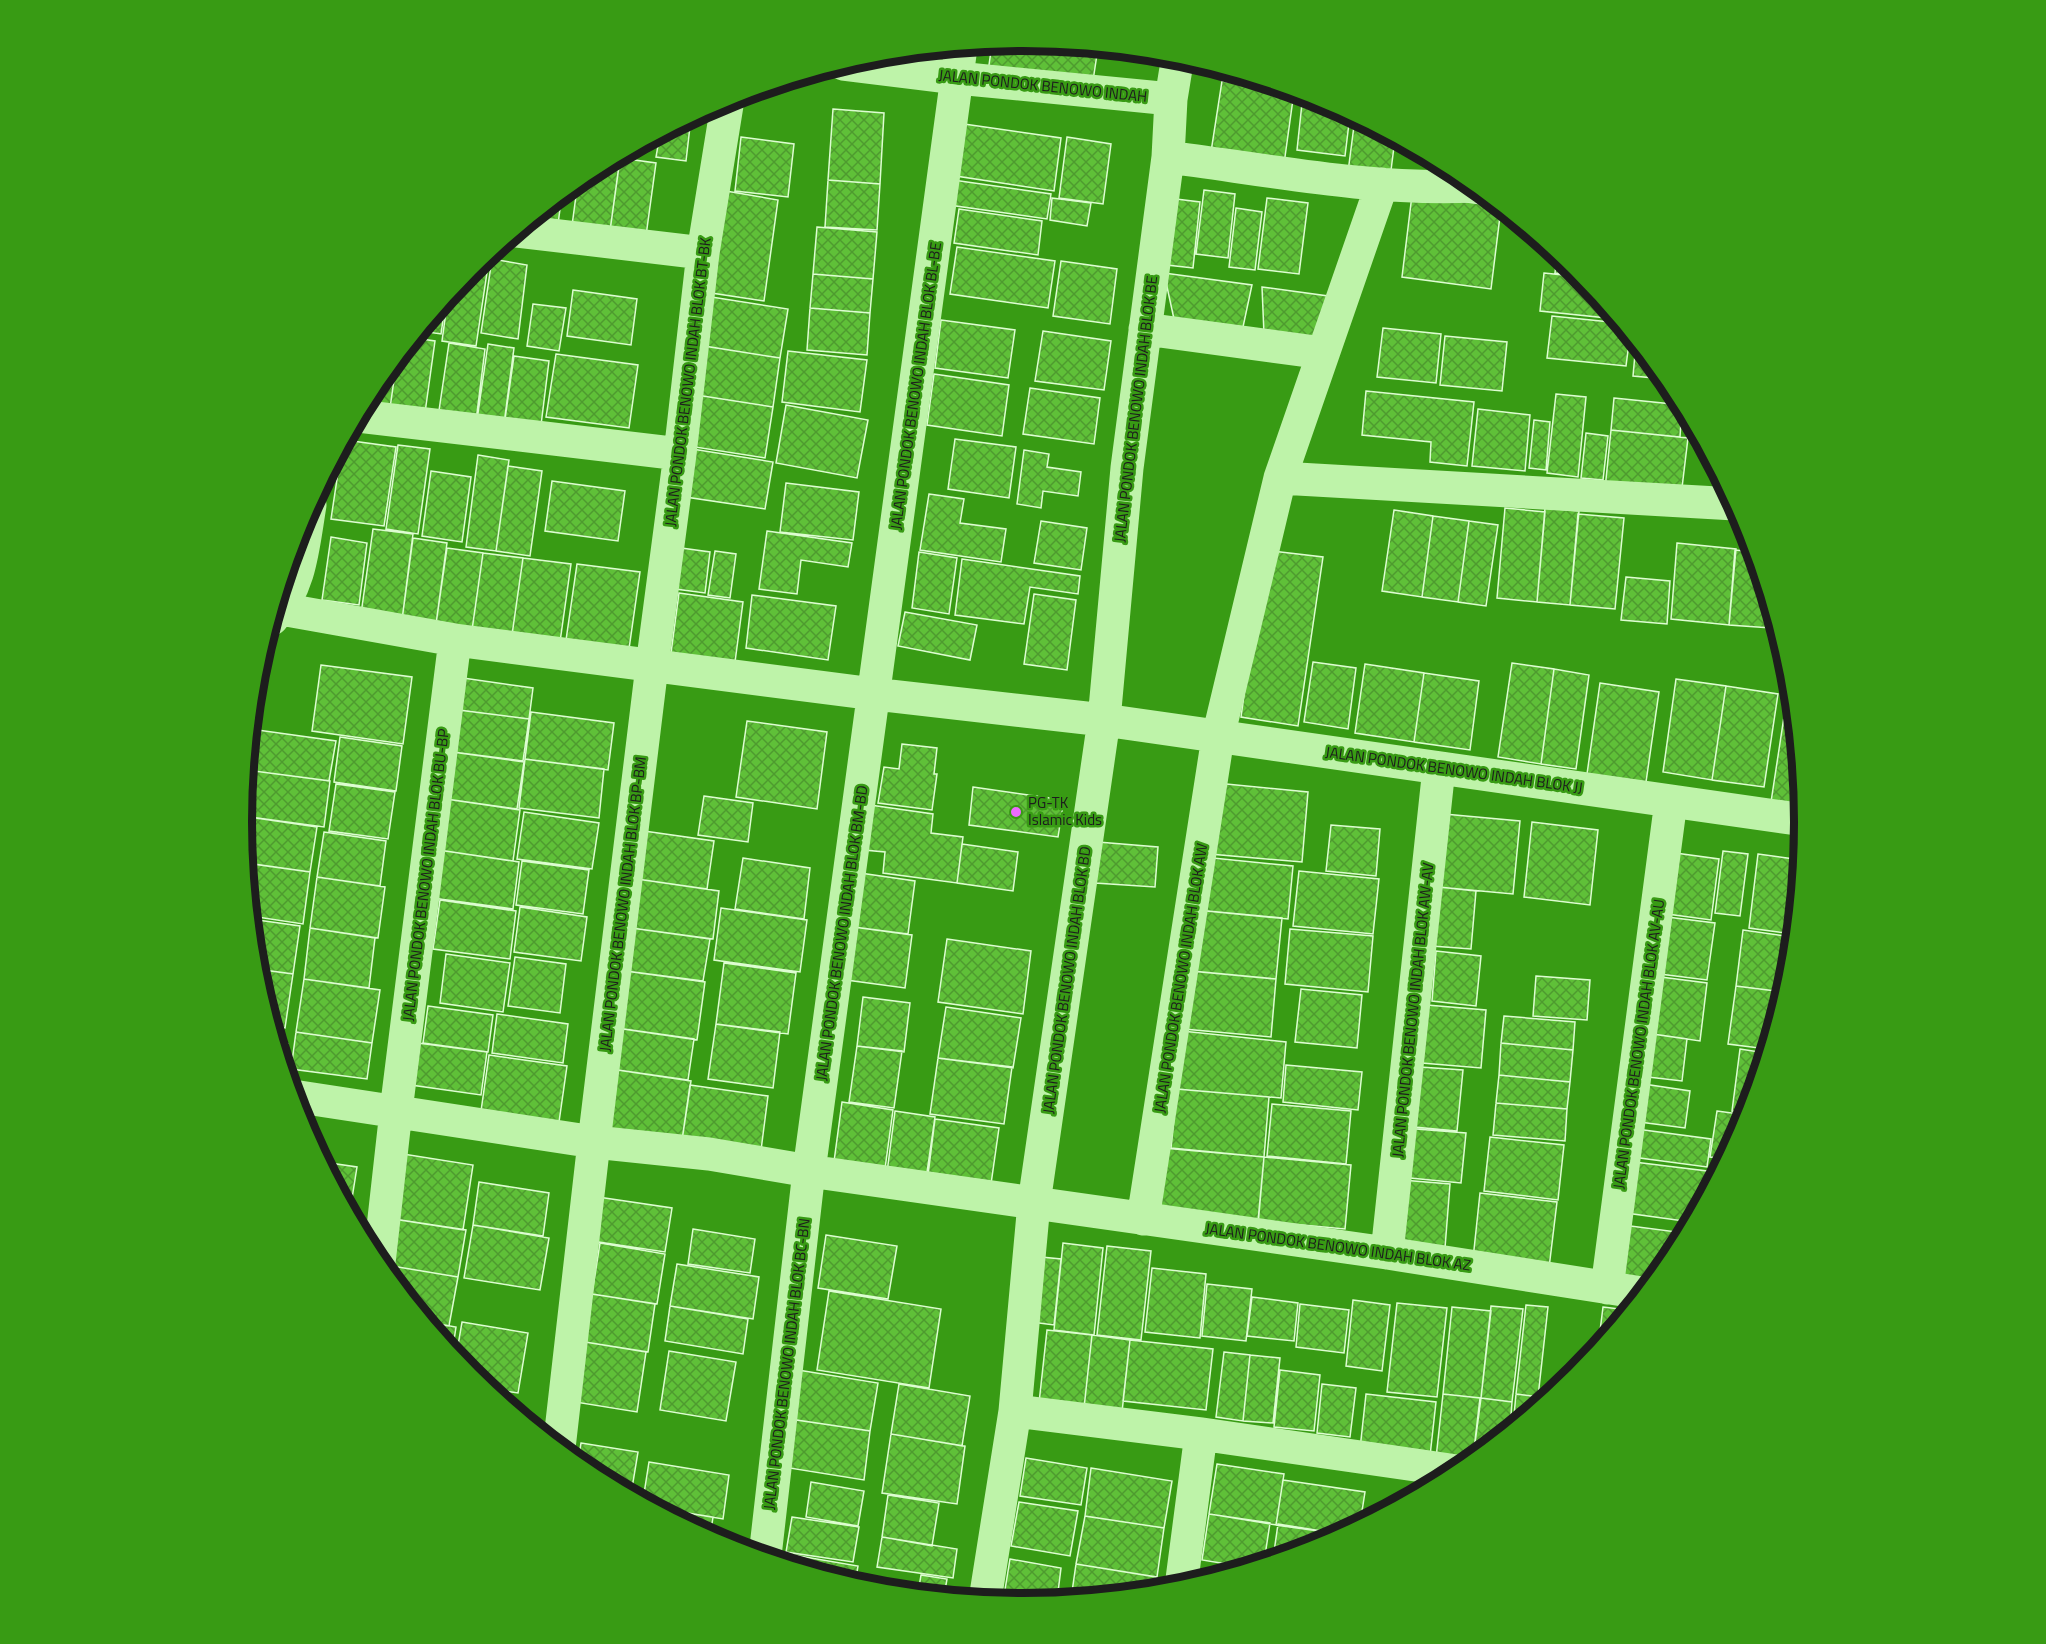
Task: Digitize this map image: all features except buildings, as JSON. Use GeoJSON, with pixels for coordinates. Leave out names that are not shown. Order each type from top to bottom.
{"type":"FeatureCollection","features":[{"type":"Feature","properties":{"kind":"street","name":"JALAN PONDOK BENOWO INDAH"},"geometry":{"type":"LineString","coordinates":[[890,63],[959,62],[1171,99]]}},
{"type":"Feature","properties":{"kind":"street","name":"JALAN PONDOK BENOWO INDAH BLOK BL-BE"},"geometry":{"type":"LineString","coordinates":[[874,694],[959,62]]}},
{"type":"Feature","properties":{"kind":"street","name":"JALAN PONDOK BENOWO INDAH BLOK BE"},"geometry":{"type":"LineString","coordinates":[[1104,720],[1126,468],[1168,157],[1171,99],[1176,67]]}},
{"type":"Feature","properties":{"kind":"street","name":"JALAN PONDOK BENOWO INDAH BLOK BT-BK"},"geometry":{"type":"LineString","coordinates":[[652,666],[680,454],[703,253],[726,111]]}},
{"type":"Feature","properties":{"kind":"street"},"geometry":{"type":"LineString","coordinates":[[1168,157],[1382,184],[1459,187]]}},
{"type":"Feature","properties":{"kind":"street","name":"JALAN PONDOK BENOWO INDAH BLOK AW"},"geometry":{"type":"LineString","coordinates":[[1143,1219],[1218,737],[1280,478],[1382,184]]}},
{"type":"Feature","properties":{"kind":"street"},"geometry":{"type":"LineString","coordinates":[[527,232],[703,253]]}},
{"type":"Feature","properties":{"kind":"street"},"geometry":{"type":"LineString","coordinates":[[1145,329],[1323,352]]}},
{"type":"Feature","properties":{"kind":"street"},"geometry":{"type":"LineString","coordinates":[[367,417],[680,454]]}},
{"type":"Feature","properties":{"kind":"street"},"geometry":{"type":"LineString","coordinates":[[1280,478],[1723,501]]}},
{"type":"Feature","properties":{"kind":"street"},"geometry":{"type":"LineString","coordinates":[[286,595],[299,572],[303,548]]}},
{"type":"Feature","properties":{"kind":"street","name":"JALAN PONDOK BENOWO INDAH BLOK JJ"},"geometry":{"type":"LineString","coordinates":[[280,615],[652,666],[1104,720],[1794,819]]}},
{"type":"Feature","properties":{"kind":"street","name":"JALAN PONDOK BENOWO INDAH BLOK BU-BP"},"geometry":{"type":"LineString","coordinates":[[381,1248],[456,640]]}},
{"type":"Feature","properties":{"kind":"street","name":"JALAN PONDOK BENOWO INDAH BLOK BP-BM"},"geometry":{"type":"LineString","coordinates":[[561,1439],[594,1142],[652,666]]}},
{"type":"Feature","properties":{"kind":"street","name":"JALAN PONDOK BENOWO INDAH BLOK BM-BD"},"geometry":{"type":"LineString","coordinates":[[809,1171],[874,694]]}},
{"type":"Feature","properties":{"kind":"street","name":"JALAN PONDOK BENOWO INDAH BLOK BD"},"geometry":{"type":"LineString","coordinates":[[986,1592],[1015,1411],[1034,1203],[1104,720]]}},
{"type":"Feature","properties":{"kind":"street","name":"JALAN PONDOK BENOWO INDAH BLOK AW-AV"},"geometry":{"type":"LineString","coordinates":[[1387,1253],[1439,768]]}},
{"type":"Feature","properties":{"kind":"street","name":"JALAN PONDOK BENOWO INDAH BLOK AV-AU"},"geometry":{"type":"LineString","coordinates":[[1607,1288],[1671,801]]}},
{"type":"Feature","properties":{"kind":"street","name":"JALAN PONDOK BENOWO INDAH BLOK AZ"},"geometry":{"type":"LineString","coordinates":[[304,1098],[594,1142],[710,1154],[809,1171],[1387,1253],[1634,1292]]}},
{"type":"Feature","properties":{"kind":"street","name":"JALAN PONDOK BENOWO INDAH BLOK BC-BN"},"geometry":{"type":"LineString","coordinates":[[766,1548],[809,1171]]}},
{"type":"Feature","properties":{"kind":"street"},"geometry":{"type":"LineString","coordinates":[[1015,1411],[1202,1434],[1419,1480]]}},
{"type":"Feature","properties":{"kind":"street"},"geometry":{"type":"LineString","coordinates":[[1183,1576],[1202,1434]]}},
{"type":"Feature","properties":{"kind":"place","name":"PG-TK Islamic Kids"},"geometry":{"type":"Point","coordinates":[1016,812]}}]}
